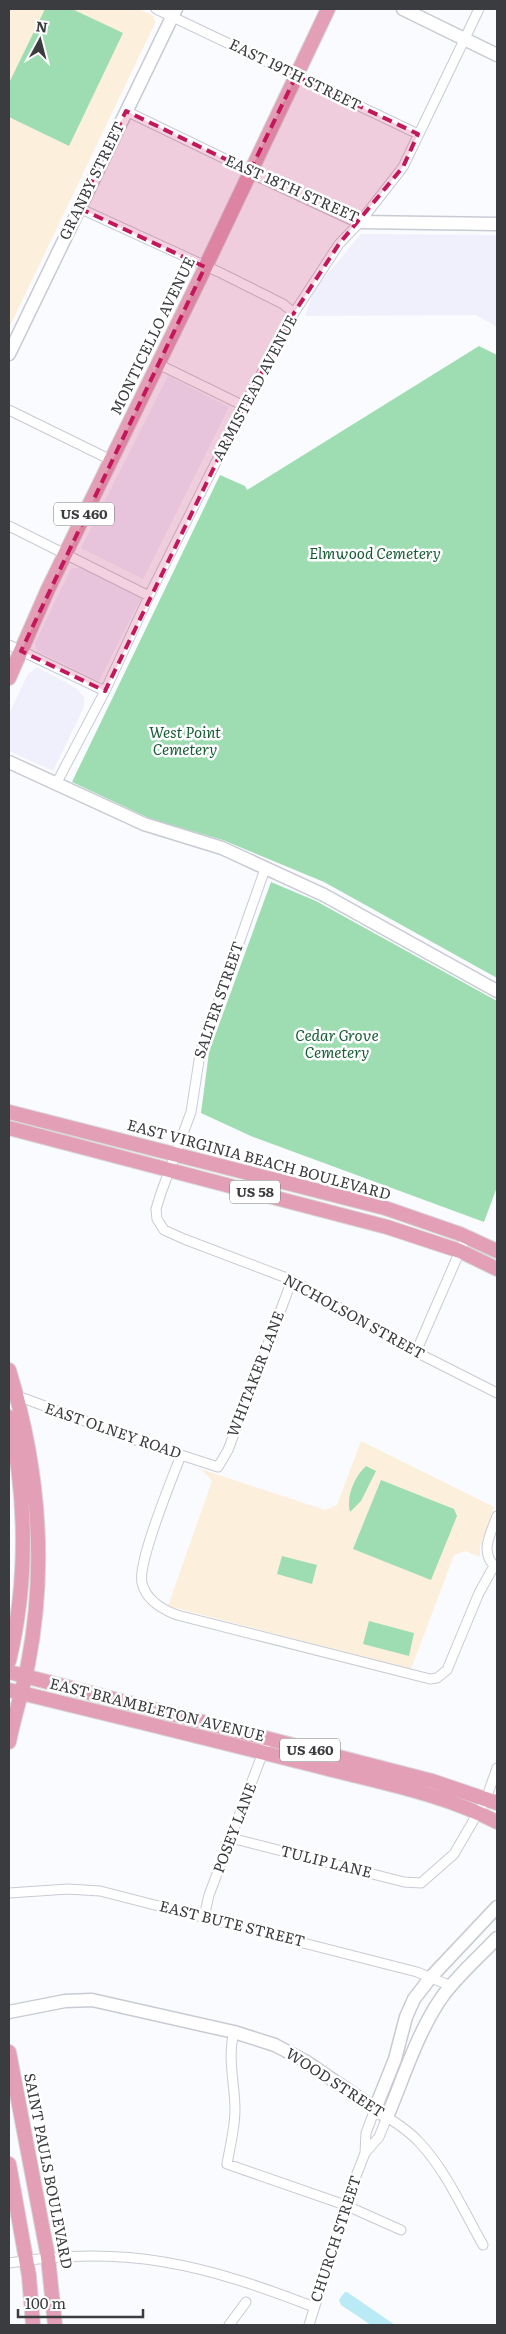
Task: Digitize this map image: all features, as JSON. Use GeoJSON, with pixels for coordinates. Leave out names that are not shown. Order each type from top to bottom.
{"type":"FeatureCollection","features":[{"type":"Feature","properties":{"kind":"main road","name":"MONTICELLO AVENUE"},"geometry":{"type":"LineString","coordinates":[[9,678],[15,648],[111,460],[328,9]]}},
{"type":"Feature","properties":{"kind":"main road","name":"EAST VIRGINIA BEACH BOULEVARD"},"geometry":{"type":"LineString","coordinates":[[9,1112],[385,1208],[466,1237],[497,1252]]}},
{"type":"Feature","properties":{"kind":"main road","name":"EAST VIRGINIA BEACH BOULEVARD"},"geometry":{"type":"LineString","coordinates":[[9,1128],[170,1171],[320,1208],[460,1250],[497,1269]]}},
{"type":"Feature","properties":{"kind":"main road"},"geometry":{"type":"LineString","coordinates":[[320,1208],[323,1193]]}},
{"type":"Feature","properties":{"kind":"main road"},"geometry":{"type":"LineString","coordinates":[[9,1370],[13,1394],[30,1458],[39,1561],[38,1592],[26,1676],[15,1691],[9,1742]]}},
{"type":"Feature","properties":{"kind":"main road"},"geometry":{"type":"LineString","coordinates":[[9,1417],[20,1493],[22,1552],[19,1606],[9,1661]]}},
{"type":"Feature","properties":{"kind":"main road","name":"EAST BRAMBLETON AVENUE"},"geometry":{"type":"LineString","coordinates":[[9,1672],[440,1784],[492,1801]]}},
{"type":"Feature","properties":{"kind":"main road","name":"EAST BRAMBLETON AVENUE"},"geometry":{"type":"LineString","coordinates":[[15,1691],[263,1752],[442,1799],[478,1812],[497,1822]]}},
{"type":"Feature","properties":{"kind":"main road"},"geometry":{"type":"LineString","coordinates":[[478,1812],[497,1815]]}},
{"type":"Feature","properties":{"kind":"main road","name":"SAINT PAULS BOULEVARD"},"geometry":{"type":"LineString","coordinates":[[9,2052],[48,2257],[54,2325]]}},
{"type":"Feature","properties":{"kind":"main road"},"geometry":{"type":"LineString","coordinates":[[9,2164],[26,2260],[33,2325]]}},
{"type":"Feature","properties":{"kind":"street","name":"EAST 19TH STREET"},"geometry":{"type":"LineString","coordinates":[[156,9],[174,13],[296,76],[418,134]]}},
{"type":"Feature","properties":{"kind":"street"},"geometry":{"type":"LineString","coordinates":[[403,9],[497,55]]}},
{"type":"Feature","properties":{"kind":"street","name":"ARMISTEAD AVENUE"},"geometry":{"type":"LineString","coordinates":[[56,784],[105,691],[148,596],[244,406],[294,313],[340,244],[360,222],[403,167],[479,9]]}},
{"type":"Feature","properties":{"kind":"street","name":"GRANBY STREET"},"geometry":{"type":"LineString","coordinates":[[9,354],[174,13]]}},
{"type":"Feature","properties":{"kind":"street","name":"EAST 18TH STREET"},"geometry":{"type":"LineString","coordinates":[[126,111],[360,222],[497,224]]}},
{"type":"Feature","properties":{"kind":"street"},"geometry":{"type":"LineString","coordinates":[[79,208],[283,304],[294,313]]}},
{"type":"Feature","properties":{"kind":"street"},"geometry":{"type":"LineString","coordinates":[[158,364],[244,406]]}},
{"type":"Feature","properties":{"kind":"street"},"geometry":{"type":"LineString","coordinates":[[9,410],[111,460]]}},
{"type":"Feature","properties":{"kind":"street"},"geometry":{"type":"LineString","coordinates":[[9,526],[148,596]]}},
{"type":"Feature","properties":{"kind":"street"},"geometry":{"type":"LineString","coordinates":[[15,648],[105,691]]}},
{"type":"Feature","properties":{"kind":"street"},"geometry":{"type":"LineString","coordinates":[[9,762],[144,824],[222,848],[324,895],[497,991]]}},
{"type":"Feature","properties":{"kind":"street","name":"SALTER STREET"},"geometry":{"type":"LineString","coordinates":[[158,1219],[156,1209],[192,1112],[200,1054],[265,869]]}},
{"type":"Feature","properties":{"kind":"street","name":"NICHOLSON STREET"},"geometry":{"type":"LineString","coordinates":[[158,1219],[164,1230],[292,1280],[416,1352],[497,1393]]}},
{"type":"Feature","properties":{"kind":"street"},"geometry":{"type":"LineString","coordinates":[[416,1352],[466,1237]]}},
{"type":"Feature","properties":{"kind":"street","name":"WHITAKER LANE"},"geometry":{"type":"LineString","coordinates":[[218,1467],[228,1450],[292,1280]]}},
{"type":"Feature","properties":{"kind":"street","name":"EAST OLNEY ROAD"},"geometry":{"type":"LineString","coordinates":[[13,1394],[218,1467]]}},
{"type":"Feature","properties":{"kind":"street"},"geometry":{"type":"LineString","coordinates":[[181,1455],[146,1553],[141,1575],[144,1589],[153,1602],[176,1615],[430,1679],[442,1675],[447,1670],[479,1593],[496,1567],[487,1550],[496,1520]]}},
{"type":"Feature","properties":{"kind":"street","name":"POSEY LANE"},"geometry":{"type":"LineString","coordinates":[[204,1917],[209,1895],[268,1739]]}},
{"type":"Feature","properties":{"kind":"street"},"geometry":{"type":"LineString","coordinates":[[478,1812],[492,1801],[497,1768]]}},
{"type":"Feature","properties":{"kind":"street","name":"TULIP LANE"},"geometry":{"type":"LineString","coordinates":[[231,1838],[404,1882],[421,1883],[454,1854],[478,1812]]}},
{"type":"Feature","properties":{"kind":"street","name":"EAST BUTE STREET"},"geometry":{"type":"LineString","coordinates":[[9,1893],[88,1890],[141,1900],[432,1977],[451,1986]]}},
{"type":"Feature","properties":{"kind":"street","name":"CHURCH STREET"},"geometry":{"type":"LineString","coordinates":[[309,2325],[345,2205],[365,2153],[366,2133],[393,2063],[408,2011],[432,1977],[497,1907]]}},
{"type":"Feature","properties":{"kind":"street","name":"CHURCH STREET"},"geometry":{"type":"LineString","coordinates":[[365,2153],[379,2137],[424,2027],[451,1986],[497,1938]]}},
{"type":"Feature","properties":{"kind":"street","name":"WOOD STREET"},"geometry":{"type":"LineString","coordinates":[[9,2012],[65,2001],[92,2000],[234,2032],[265,2041],[295,2055],[412,2134],[424,2148],[456,2195],[483,2245]]}},
{"type":"Feature","properties":{"kind":"street"},"geometry":{"type":"LineString","coordinates":[[234,2032],[230,2053],[234,2080],[235,2112],[227,2164],[345,2205],[402,2230]]}},
{"type":"Feature","properties":{"kind":"street"},"geometry":{"type":"LineString","coordinates":[[9,2262],[48,2257],[104,2255],[138,2257],[184,2264],[244,2280],[314,2307]]}},
{"type":"Feature","properties":{"kind":"street"},"geometry":{"type":"LineString","coordinates":[[229,2325],[246,2302]]}},
{"type":"Feature","properties":{"kind":"highlighted area"},"geometry":{"type":"Polygon","coordinates":[[[296,76],[418,134],[403,167],[339,244],[294,313],[244,406],[105,691],[21,651],[205,267],[79,208],[126,111],[250,171],[296,76]]]}},
{"type":"Feature","properties":{"kind":"shaded area"},"geometry":{"type":"Polygon","coordinates":[[[9,9],[138,9],[154,16],[155,23],[9,328],[9,9]]]}},
{"type":"Feature","properties":{"kind":"shaded area"},"geometry":{"type":"Polygon","coordinates":[[[361,234],[497,235],[497,327],[476,315],[305,316],[314,290],[361,234]]]}},
{"type":"Feature","properties":{"kind":"shaded area"},"geometry":{"type":"Polygon","coordinates":[[[168,376],[229,407],[143,579],[81,548],[168,376]]]}},
{"type":"Feature","properties":{"kind":"shaded area"},"geometry":{"type":"Polygon","coordinates":[[[80,567],[142,596],[99,681],[37,651],[35,643],[71,569],[80,567]]]}},
{"type":"Feature","properties":{"kind":"shaded area"},"geometry":{"type":"Polygon","coordinates":[[[37,667],[76,688],[84,697],[84,707],[53,771],[9,751],[9,714],[28,674],[37,667]]]}},
{"type":"Feature","properties":{"kind":"shaded area"},"geometry":{"type":"Polygon","coordinates":[[[361,1441],[494,1507],[480,1547],[480,1557],[465,1551],[454,1555],[411,1669],[168,1606],[212,1481],[201,1469],[325,1510],[337,1505],[361,1441]]]}},
{"type":"Feature","properties":{"kind":"green space"},"geometry":{"type":"Polygon","coordinates":[[[45,9],[72,9],[123,33],[69,146],[9,117],[9,83],[45,9]]]}},
{"type":"Feature","properties":{"kind":"green space","name":"Elmwood Cemetery"},"geometry":{"type":"Polygon","coordinates":[[[479,346],[497,355],[497,978],[324,882],[223,840],[153,820],[72,782],[220,475],[245,486],[247,490],[479,346]]]}},
{"type":"Feature","properties":{"kind":"green space","name":"Cedar Grove Cemetery"},"geometry":{"type":"Polygon","coordinates":[[[271,882],[316,901],[497,1001],[497,1187],[484,1222],[253,1137],[201,1113],[209,1052],[271,882]]]}},
{"type":"Feature","properties":{"kind":"green space"},"geometry":{"type":"Polygon","coordinates":[[[366,1466],[376,1471],[361,1501],[350,1512],[349,1500],[352,1487],[366,1466]]]}},
{"type":"Feature","properties":{"kind":"green space"},"geometry":{"type":"Polygon","coordinates":[[[381,1480],[454,1509],[457,1516],[431,1580],[353,1549],[381,1480]]]}},
{"type":"Feature","properties":{"kind":"green space"},"geometry":{"type":"Polygon","coordinates":[[[282,1556],[317,1565],[312,1584],[277,1574],[282,1556]]]}},
{"type":"Feature","properties":{"kind":"green space"},"geometry":{"type":"Polygon","coordinates":[[[369,1621],[414,1633],[409,1656],[363,1644],[369,1621]]]}},
{"type":"Feature","properties":{"kind":"water"},"geometry":{"type":"Polygon","coordinates":[[[345,2292],[395,2325],[371,2325],[341,2305],[339,2300],[345,2292]]]}},
{"type":"Feature","properties":{"kind":"park label","name":"West Point Cemetery"},"geometry":{"type":"Point","coordinates":[185,742]}}]}
